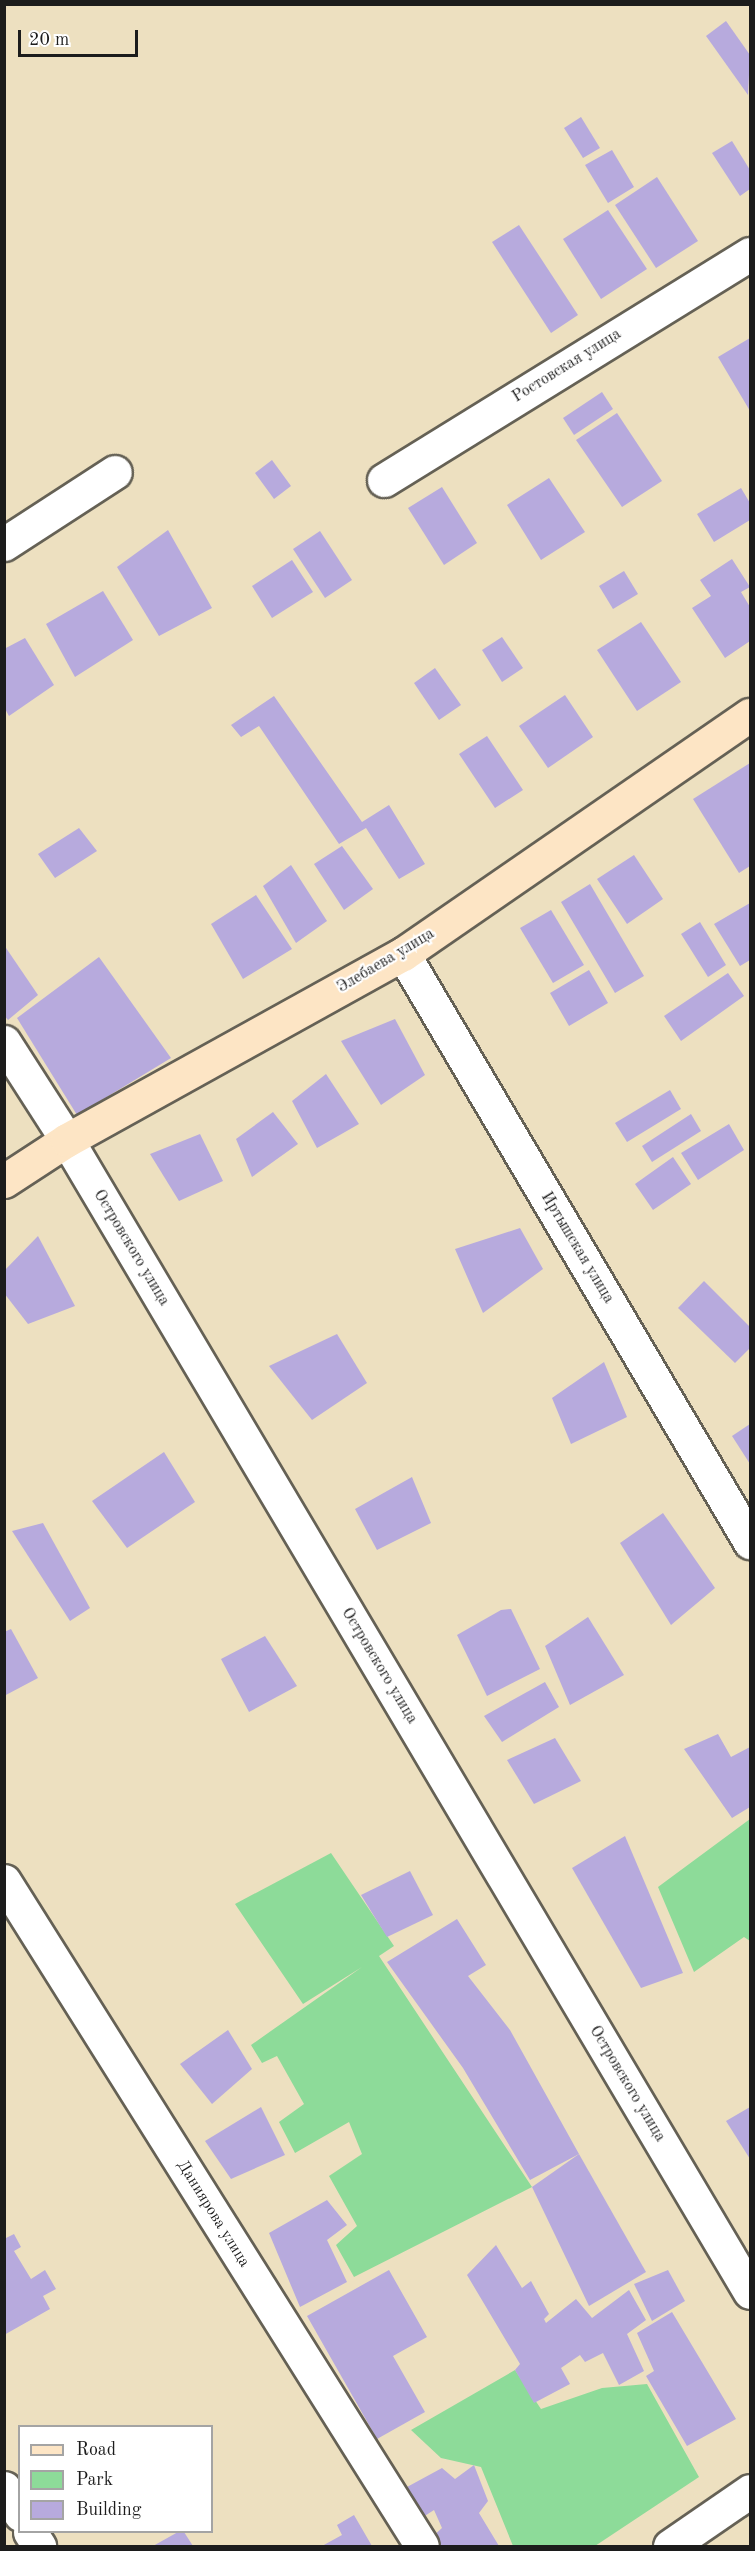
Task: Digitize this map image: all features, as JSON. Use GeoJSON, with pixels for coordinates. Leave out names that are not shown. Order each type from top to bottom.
{"type":"FeatureCollection","features":[{"type":"Feature","properties":{"kind":"main road","name":"Элебаева улица"},"geometry":{"type":"LineString","coordinates":[[4,1181],[67,1140],[403,954],[750,715]]}},
{"type":"Feature","properties":{"kind":"street","name":"Ростовская улица"},"geometry":{"type":"LineString","coordinates":[[384,480],[750,254]]}},
{"type":"Feature","properties":{"kind":"street"},"geometry":{"type":"LineString","coordinates":[[4,544],[115,472]]}},
{"type":"Feature","properties":{"kind":"street","name":"Иртышская улица"},"geometry":{"type":"LineString","coordinates":[[403,954],[750,1542]]}},
{"type":"Feature","properties":{"kind":"street","name":"Островского улица"},"geometry":{"type":"LineString","coordinates":[[4,1042],[67,1140],[750,2292]]}},
{"type":"Feature","properties":{"kind":"street","name":"Даниярова улица"},"geometry":{"type":"LineString","coordinates":[[4,1881],[422,2547]]}},
{"type":"Feature","properties":{"kind":"street"},"geometry":{"type":"LineString","coordinates":[[4,2488],[18,2511]]}},
{"type":"Feature","properties":{"kind":"street"},"geometry":{"type":"LineString","coordinates":[[670,2547],[750,2491]]}},
{"type":"Feature","properties":{"kind":"street"},"geometry":{"type":"LineString","coordinates":[[31,2533],[39,2547]]}},
{"type":"Feature","properties":{"kind":"green space"},"geometry":{"type":"Polygon","coordinates":[[[750,1819],[750,1941],[744,1937],[694,1972],[658,1887],[750,1819]]]}},
{"type":"Feature","properties":{"kind":"green space"},"geometry":{"type":"Polygon","coordinates":[[[331,1853],[394,1946],[379,1956],[532,2187],[354,2277],[336,2245],[357,2226],[329,2176],[362,2154],[349,2122],[295,2153],[279,2122],[304,2104],[277,2056],[262,2063],[251,2045],[362,1967],[303,2004],[235,1904],[331,1853]]]}},
{"type":"Feature","properties":{"kind":"green space"},"geometry":{"type":"Polygon","coordinates":[[[515,2370],[541,2409],[602,2388],[647,2384],[699,2477],[595,2546],[513,2546],[481,2467],[441,2458],[411,2430],[515,2370]]]}},
{"type":"Feature","properties":{"kind":"building"},"geometry":{"type":"Polygon","coordinates":[[[726,21],[750,55],[748,95],[706,36],[726,21]]]}},
{"type":"Feature","properties":{"kind":"building"},"geometry":{"type":"Polygon","coordinates":[[[581,117],[600,148],[583,158],[564,128],[581,117]]]}},
{"type":"Feature","properties":{"kind":"building"},"geometry":{"type":"Polygon","coordinates":[[[732,141],[750,170],[750,189],[740,196],[712,153],[732,141]]]}},
{"type":"Feature","properties":{"kind":"building"},"geometry":{"type":"Polygon","coordinates":[[[612,150],[634,187],[608,203],[585,165],[612,150]]]}},
{"type":"Feature","properties":{"kind":"building"},"geometry":{"type":"Polygon","coordinates":[[[657,177],[698,241],[656,268],[615,205],[657,177]]]}},
{"type":"Feature","properties":{"kind":"building"},"geometry":{"type":"Polygon","coordinates":[[[608,210],[647,269],[601,299],[563,239],[608,210]]]}},
{"type":"Feature","properties":{"kind":"building"},"geometry":{"type":"Polygon","coordinates":[[[519,225],[578,315],[551,333],[492,242],[519,225]]]}},
{"type":"Feature","properties":{"kind":"building"},"geometry":{"type":"Polygon","coordinates":[[[750,338],[750,411],[718,357],[750,338]]]}},
{"type":"Feature","properties":{"kind":"building"},"geometry":{"type":"Polygon","coordinates":[[[602,392],[613,409],[574,435],[563,418],[602,392]]]}},
{"type":"Feature","properties":{"kind":"building"},"geometry":{"type":"Polygon","coordinates":[[[617,413],[662,481],[622,507],[576,440],[617,413]]]}},
{"type":"Feature","properties":{"kind":"building"},"geometry":{"type":"Polygon","coordinates":[[[272,460],[291,486],[274,499],[255,473],[272,460]]]}},
{"type":"Feature","properties":{"kind":"building"},"geometry":{"type":"Polygon","coordinates":[[[549,478],[585,532],[541,560],[507,505],[549,478]]]}},
{"type":"Feature","properties":{"kind":"building"},"geometry":{"type":"Polygon","coordinates":[[[442,487],[477,543],[444,565],[408,508],[442,487]]]}},
{"type":"Feature","properties":{"kind":"building"},"geometry":{"type":"Polygon","coordinates":[[[741,488],[750,503],[750,520],[714,542],[697,514],[741,488]]]}},
{"type":"Feature","properties":{"kind":"building"},"geometry":{"type":"Polygon","coordinates":[[[168,530],[212,608],[159,636],[117,567],[168,530]]]}},
{"type":"Feature","properties":{"kind":"building"},"geometry":{"type":"Polygon","coordinates":[[[320,531],[352,580],[325,598],[293,549],[320,531]]]}},
{"type":"Feature","properties":{"kind":"building"},"geometry":{"type":"Polygon","coordinates":[[[732,559],[750,587],[741,592],[750,607],[750,641],[725,658],[692,608],[711,596],[700,580],[732,559]]]}},
{"type":"Feature","properties":{"kind":"building"},"geometry":{"type":"Polygon","coordinates":[[[292,560],[313,592],[272,618],[252,586],[292,560]]]}},
{"type":"Feature","properties":{"kind":"building"},"geometry":{"type":"Polygon","coordinates":[[[624,571],[638,594],[613,609],[599,586],[624,571]]]}},
{"type":"Feature","properties":{"kind":"building"},"geometry":{"type":"Polygon","coordinates":[[[103,591],[133,640],[75,677],[46,624],[103,591]]]}},
{"type":"Feature","properties":{"kind":"building"},"geometry":{"type":"Polygon","coordinates":[[[641,622],[681,682],[637,711],[597,650],[641,622]]]}},
{"type":"Feature","properties":{"kind":"building"},"geometry":{"type":"Polygon","coordinates":[[[502,637],[523,668],[502,682],[482,650],[502,637]]]}},
{"type":"Feature","properties":{"kind":"building"},"geometry":{"type":"Polygon","coordinates":[[[25,638],[54,685],[9,716],[4,707],[4,649],[25,638]]]}},
{"type":"Feature","properties":{"kind":"building"},"geometry":{"type":"Polygon","coordinates":[[[435,668],[461,705],[439,720],[414,683],[435,668]]]}},
{"type":"Feature","properties":{"kind":"building"},"geometry":{"type":"Polygon","coordinates":[[[565,695],[593,737],[548,768],[519,726],[565,695]]]}},
{"type":"Feature","properties":{"kind":"building"},"geometry":{"type":"Polygon","coordinates":[[[274,696],[362,822],[389,805],[425,864],[399,879],[366,828],[339,844],[259,726],[241,737],[231,725],[274,696]]]}},
{"type":"Feature","properties":{"kind":"building"},"geometry":{"type":"Polygon","coordinates":[[[487,736],[523,790],[495,808],[459,754],[487,736]]]}},
{"type":"Feature","properties":{"kind":"building"},"geometry":{"type":"Polygon","coordinates":[[[750,763],[750,866],[739,873],[693,799],[750,763]]]}},
{"type":"Feature","properties":{"kind":"building"},"geometry":{"type":"Polygon","coordinates":[[[79,828],[97,851],[55,878],[38,854],[79,828]]]}},
{"type":"Feature","properties":{"kind":"building"},"geometry":{"type":"Polygon","coordinates":[[[342,846],[373,889],[344,910],[314,864],[342,846]]]}},
{"type":"Feature","properties":{"kind":"building"},"geometry":{"type":"Polygon","coordinates":[[[634,855],[663,899],[627,924],[597,879],[634,855]]]}},
{"type":"Feature","properties":{"kind":"building"},"geometry":{"type":"Polygon","coordinates":[[[291,865],[327,921],[296,943],[263,886],[291,865]]]}},
{"type":"Feature","properties":{"kind":"building"},"geometry":{"type":"Polygon","coordinates":[[[590,884],[644,976],[615,993],[561,902],[590,884]]]}},
{"type":"Feature","properties":{"kind":"building"},"geometry":{"type":"Polygon","coordinates":[[[256,895],[292,949],[243,979],[211,924],[256,895]]]}},
{"type":"Feature","properties":{"kind":"building"},"geometry":{"type":"Polygon","coordinates":[[[750,903],[750,960],[740,966],[714,924],[750,903]]]}},
{"type":"Feature","properties":{"kind":"building"},"geometry":{"type":"Polygon","coordinates":[[[551,910],[584,965],[553,983],[520,928],[551,910]]]}},
{"type":"Feature","properties":{"kind":"building"},"geometry":{"type":"Polygon","coordinates":[[[700,922],[726,965],[708,977],[681,934],[700,922]]]}},
{"type":"Feature","properties":{"kind":"building"},"geometry":{"type":"Polygon","coordinates":[[[4,945],[38,995],[8,1020],[4,1015],[4,945]]]}},
{"type":"Feature","properties":{"kind":"building"},"geometry":{"type":"Polygon","coordinates":[[[99,957],[171,1058],[77,1115],[17,1018],[99,957]]]}},
{"type":"Feature","properties":{"kind":"building"},"geometry":{"type":"Polygon","coordinates":[[[589,970],[608,1003],[569,1026],[550,993],[589,970]]]}},
{"type":"Feature","properties":{"kind":"building"},"geometry":{"type":"Polygon","coordinates":[[[728,973],[744,996],[681,1041],[664,1016],[728,973]]]}},
{"type":"Feature","properties":{"kind":"building"},"geometry":{"type":"Polygon","coordinates":[[[395,1019],[425,1075],[381,1105],[341,1041],[395,1019]]]}},
{"type":"Feature","properties":{"kind":"building"},"geometry":{"type":"Polygon","coordinates":[[[326,1074],[359,1124],[317,1148],[292,1101],[326,1074]]]}},
{"type":"Feature","properties":{"kind":"building"},"geometry":{"type":"Polygon","coordinates":[[[670,1090],[681,1109],[627,1142],[615,1123],[670,1090]]]}},
{"type":"Feature","properties":{"kind":"building"},"geometry":{"type":"Polygon","coordinates":[[[273,1112],[298,1144],[252,1177],[236,1139],[273,1112]]]}},
{"type":"Feature","properties":{"kind":"building"},"geometry":{"type":"Polygon","coordinates":[[[691,1114],[701,1131],[652,1162],[642,1146],[691,1114]]]}},
{"type":"Feature","properties":{"kind":"building"},"geometry":{"type":"Polygon","coordinates":[[[729,1124],[744,1150],[698,1180],[681,1153],[729,1124]]]}},
{"type":"Feature","properties":{"kind":"building"},"geometry":{"type":"Polygon","coordinates":[[[200,1134],[223,1181],[179,1201],[150,1154],[200,1134]]]}},
{"type":"Feature","properties":{"kind":"building"},"geometry":{"type":"Polygon","coordinates":[[[673,1157],[691,1184],[653,1210],[635,1184],[673,1157]]]}},
{"type":"Feature","properties":{"kind":"building"},"geometry":{"type":"Polygon","coordinates":[[[520,1228],[543,1269],[483,1313],[455,1249],[520,1228]]]}},
{"type":"Feature","properties":{"kind":"building"},"geometry":{"type":"Polygon","coordinates":[[[38,1236],[75,1306],[28,1324],[4,1293],[4,1271],[38,1236]]]}},
{"type":"Feature","properties":{"kind":"building"},"geometry":{"type":"Polygon","coordinates":[[[704,1281],[750,1327],[750,1348],[735,1363],[678,1308],[704,1281]]]}},
{"type":"Feature","properties":{"kind":"building"},"geometry":{"type":"Polygon","coordinates":[[[337,1334],[367,1383],[312,1420],[269,1366],[337,1334]]]}},
{"type":"Feature","properties":{"kind":"building"},"geometry":{"type":"Polygon","coordinates":[[[604,1362],[627,1417],[571,1444],[552,1398],[604,1362]]]}},
{"type":"Feature","properties":{"kind":"building"},"geometry":{"type":"Polygon","coordinates":[[[750,1424],[750,1464],[732,1436],[750,1424]]]}},
{"type":"Feature","properties":{"kind":"building"},"geometry":{"type":"Polygon","coordinates":[[[164,1452],[195,1502],[127,1548],[92,1501],[164,1452]]]}},
{"type":"Feature","properties":{"kind":"building"},"geometry":{"type":"Polygon","coordinates":[[[412,1477],[431,1523],[377,1550],[355,1509],[412,1477]]]}},
{"type":"Feature","properties":{"kind":"building"},"geometry":{"type":"Polygon","coordinates":[[[663,1513],[715,1588],[671,1625],[620,1543],[663,1513]]]}},
{"type":"Feature","properties":{"kind":"building"},"geometry":{"type":"Polygon","coordinates":[[[43,1523],[90,1608],[70,1621],[12,1531],[43,1523]]]}},
{"type":"Feature","properties":{"kind":"building"},"geometry":{"type":"Polygon","coordinates":[[[511,1609],[540,1669],[487,1696],[457,1635],[501,1610],[511,1609]]]}},
{"type":"Feature","properties":{"kind":"building"},"geometry":{"type":"Polygon","coordinates":[[[588,1617],[624,1675],[570,1705],[545,1646],[588,1617]]]}},
{"type":"Feature","properties":{"kind":"building"},"geometry":{"type":"Polygon","coordinates":[[[11,1629],[38,1678],[4,1696],[4,1632],[11,1629]]]}},
{"type":"Feature","properties":{"kind":"building"},"geometry":{"type":"Polygon","coordinates":[[[265,1636],[297,1686],[249,1712],[221,1659],[265,1636]]]}},
{"type":"Feature","properties":{"kind":"building"},"geometry":{"type":"Polygon","coordinates":[[[545,1682],[559,1707],[502,1742],[484,1716],[545,1682]]]}},
{"type":"Feature","properties":{"kind":"building"},"geometry":{"type":"Polygon","coordinates":[[[718,1734],[731,1757],[750,1747],[750,1807],[732,1818],[684,1749],[718,1734]]]}},
{"type":"Feature","properties":{"kind":"building"},"geometry":{"type":"Polygon","coordinates":[[[555,1738],[581,1781],[534,1804],[507,1760],[555,1738]]]}},
{"type":"Feature","properties":{"kind":"building"},"geometry":{"type":"Polygon","coordinates":[[[625,1836],[683,1973],[641,1988],[572,1868],[625,1836]]]}},
{"type":"Feature","properties":{"kind":"building"},"geometry":{"type":"Polygon","coordinates":[[[410,1871],[433,1915],[387,1937],[361,1895],[410,1871]]]}},
{"type":"Feature","properties":{"kind":"building"},"geometry":{"type":"Polygon","coordinates":[[[457,1919],[486,1965],[468,1976],[510,2030],[579,2154],[530,2180],[463,2068],[387,1962],[457,1919]]]}},
{"type":"Feature","properties":{"kind":"building"},"geometry":{"type":"Polygon","coordinates":[[[228,2030],[252,2069],[212,2104],[180,2064],[228,2030]]]}},
{"type":"Feature","properties":{"kind":"building"},"geometry":{"type":"Polygon","coordinates":[[[261,2107],[285,2155],[231,2179],[205,2141],[261,2107]]]}},
{"type":"Feature","properties":{"kind":"building"},"geometry":{"type":"Polygon","coordinates":[[[750,2107],[750,2159],[726,2121],[750,2107]]]}},
{"type":"Feature","properties":{"kind":"building"},"geometry":{"type":"Polygon","coordinates":[[[579,2154],[646,2272],[589,2306],[532,2187],[579,2154]]]}},
{"type":"Feature","properties":{"kind":"building"},"geometry":{"type":"Polygon","coordinates":[[[327,2200],[347,2225],[327,2240],[347,2282],[300,2307],[269,2233],[327,2200]]]}},
{"type":"Feature","properties":{"kind":"building"},"geometry":{"type":"Polygon","coordinates":[[[14,2234],[21,2247],[14,2251],[31,2279],[45,2270],[56,2289],[43,2296],[50,2309],[4,2335],[4,2239],[14,2234]]]}},
{"type":"Feature","properties":{"kind":"building"},"geometry":{"type":"Polygon","coordinates":[[[496,2245],[522,2288],[531,2281],[549,2314],[544,2319],[546,2323],[576,2299],[592,2318],[629,2290],[646,2320],[627,2334],[644,2371],[619,2385],[603,2353],[585,2362],[580,2355],[561,2368],[570,2384],[534,2403],[515,2370],[520,2364],[467,2275],[496,2245]]]}},
{"type":"Feature","properties":{"kind":"building"},"geometry":{"type":"Polygon","coordinates":[[[389,2270],[427,2337],[393,2356],[425,2412],[377,2439],[307,2316],[389,2270]]]}},
{"type":"Feature","properties":{"kind":"building"},"geometry":{"type":"Polygon","coordinates":[[[668,2270],[685,2301],[652,2321],[634,2284],[668,2270]]]}},
{"type":"Feature","properties":{"kind":"building"},"geometry":{"type":"Polygon","coordinates":[[[672,2312],[736,2419],[687,2446],[646,2376],[654,2371],[637,2333],[672,2312]]]}},
{"type":"Feature","properties":{"kind":"building"},"geometry":{"type":"Polygon","coordinates":[[[474,2465],[488,2501],[479,2513],[499,2546],[438,2546],[432,2537],[442,2528],[434,2510],[420,2519],[407,2487],[442,2468],[455,2479],[474,2465]]]}},
{"type":"Feature","properties":{"kind":"building"},"geometry":{"type":"Polygon","coordinates":[[[354,2515],[372,2546],[322,2546],[342,2535],[337,2525],[354,2515]]]}},
{"type":"Feature","properties":{"kind":"building"},"geometry":{"type":"Polygon","coordinates":[[[176,2533],[185,2533],[193,2546],[153,2546],[176,2533]]]}}]}
